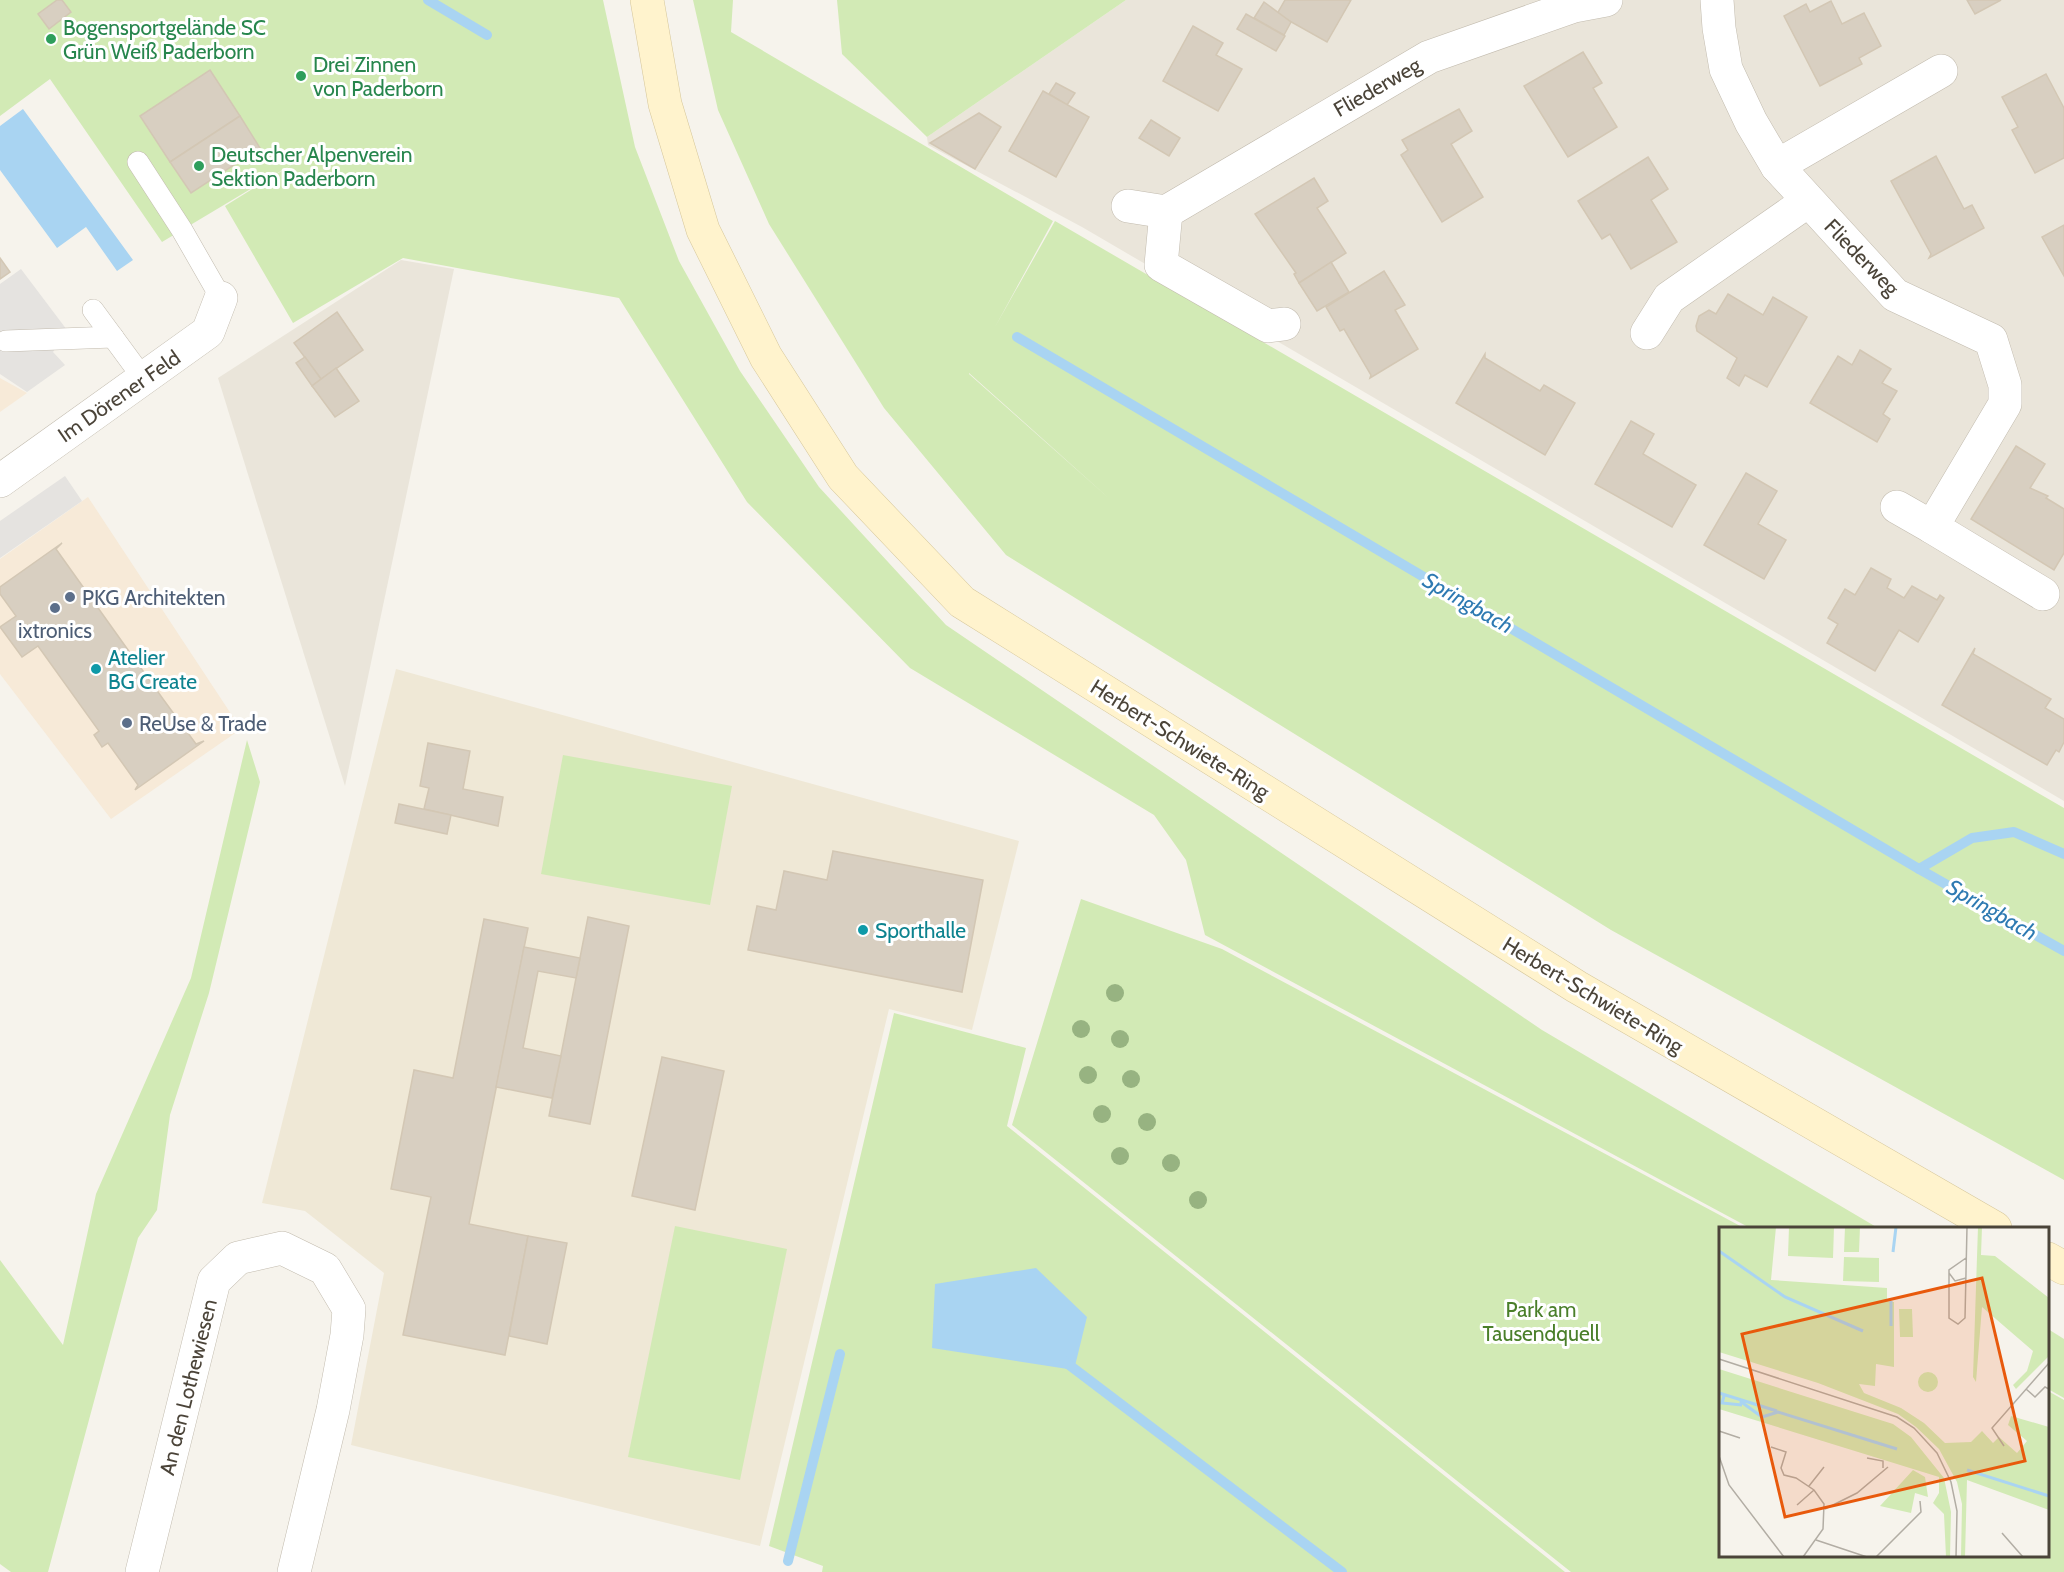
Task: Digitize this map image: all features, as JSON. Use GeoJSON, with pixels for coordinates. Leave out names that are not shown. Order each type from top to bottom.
{"type":"FeatureCollection","features":[{"type":"Feature","properties":{"kind":"main road","name":"Herbert-Schwiete-Ring"},"geometry":{"type":"LineString","coordinates":[[647,0],[665,104],[703,230],[766,357],[843,477],[962,602],[1577,987],[1993,1227]]}},
{"type":"Feature","properties":{"kind":"main road"},"geometry":{"type":"LineString","coordinates":[[2049,1260],[2064,1268]]}},
{"type":"Feature","properties":{"kind":"street","name":"Fliederweg"},"geometry":{"type":"LineString","coordinates":[[1166,212],[1429,57],[1574,6],[1606,0]]}},
{"type":"Feature","properties":{"kind":"street","name":"Fliederweg"},"geometry":{"type":"LineString","coordinates":[[1717,0],[1726,69],[1751,122],[1777,166],[1895,295],[1991,340],[2005,385],[2005,404],[1932,527]]}},
{"type":"Feature","properties":{"kind":"street"},"geometry":{"type":"LineString","coordinates":[[1777,166],[1941,71]]}},
{"type":"Feature","properties":{"kind":"street","name":"Fliederweg"},"geometry":{"type":"LineString","coordinates":[[1647,333],[1669,298],[1808,201]]}},
{"type":"Feature","properties":{"kind":"street"},"geometry":{"type":"LineString","coordinates":[[1128,206],[1166,212],[1161,265],[1269,326],[1284,324]]}},
{"type":"Feature","properties":{"kind":"street","name":"Im Dörener Feld"},"geometry":{"type":"LineString","coordinates":[[0,480],[208,332],[221,298]]}},
{"type":"Feature","properties":{"kind":"street"},"geometry":{"type":"LineString","coordinates":[[1897,507],[2043,594]]}},
{"type":"Feature","properties":{"kind":"street","name":"An den Lothewiesen"},"geometry":{"type":"LineString","coordinates":[[142,1572],[214,1281],[238,1258],[282,1248],[325,1269],[349,1309],[347,1335],[333,1410],[294,1572]]}},
{"type":"Feature","properties":{"kind":"lane"},"geometry":{"type":"LineString","coordinates":[[138,162],[182,230],[221,298]]}},
{"type":"Feature","properties":{"kind":"lane"},"geometry":{"type":"LineString","coordinates":[[93,310],[143,378]]}},
{"type":"Feature","properties":{"kind":"lane"},"geometry":{"type":"LineString","coordinates":[[6,341],[113,337]]}},
{"type":"Feature","properties":{"kind":"shaded area"},"geometry":{"type":"Polygon","coordinates":[[[1126,0],[2064,0],[2064,801],[1082,227],[928,145],[927,137],[1126,0]]]}},
{"type":"Feature","properties":{"kind":"shaded area"},"geometry":{"type":"Polygon","coordinates":[[[401,260],[454,269],[345,786],[218,378],[401,260]]]}},
{"type":"Feature","properties":{"kind":"shaded area"},"geometry":{"type":"Polygon","coordinates":[[[21,269],[67,330],[53,352],[65,365],[27,392],[0,374],[0,284],[21,269]]]}},
{"type":"Feature","properties":{"kind":"shaded area"},"geometry":{"type":"Polygon","coordinates":[[[0,378],[27,393],[0,412],[0,378]]]}},
{"type":"Feature","properties":{"kind":"shaded area"},"geometry":{"type":"Polygon","coordinates":[[[65,476],[82,501],[0,558],[0,521],[65,476]]]}},
{"type":"Feature","properties":{"kind":"shaded area"},"geometry":{"type":"Polygon","coordinates":[[[88,497],[241,729],[111,819],[0,674],[0,559],[88,497]]]}},
{"type":"Feature","properties":{"kind":"shaded area"},"geometry":{"type":"Polygon","coordinates":[[[396,669],[1019,841],[972,1030],[889,1009],[760,1546],[351,1445],[384,1273],[305,1211],[262,1203],[396,669]]]}},
{"type":"Feature","properties":{"kind":"green space"},"geometry":{"type":"Polygon","coordinates":[[[0,0],[603,0],[635,147],[679,261],[740,371],[819,487],[946,625],[1542,1030],[1876,1227],[1748,1227],[1205,935],[1186,860],[1154,815],[910,668],[747,502],[619,298],[403,258],[293,323],[225,206],[301,159],[162,242],[50,79],[0,116],[0,0]]]}},
{"type":"Feature","properties":{"kind":"green space"},"geometry":{"type":"Polygon","coordinates":[[[693,0],[733,0],[731,32],[1053,221],[995,327],[1055,221],[2064,808],[2064,1180],[1611,930],[1006,555],[884,408],[769,224],[718,110],[693,0]],[[969,373],[969,374],[1112,501],[969,373]]]}},
{"type":"Feature","properties":{"kind":"green space"},"geometry":{"type":"Polygon","coordinates":[[[837,0],[1126,0],[927,137],[842,54],[837,0]]]}},
{"type":"Feature","properties":{"kind":"green space"},"geometry":{"type":"Polygon","coordinates":[[[247,740],[260,782],[209,993],[170,1115],[157,1210],[138,1238],[48,1572],[11,1572],[0,1564],[0,1260],[63,1345],[96,1194],[191,978],[247,740]]]}},
{"type":"Feature","properties":{"kind":"green space"},"geometry":{"type":"Polygon","coordinates":[[[563,755],[732,786],[710,905],[541,874],[563,755]]]}},
{"type":"Feature","properties":{"kind":"green space","name":"Park am Tausendquell"},"geometry":{"type":"Polygon","coordinates":[[[1081,899],[1222,949],[1742,1227],[1719,1227],[1719,1557],[2049,1557],[2049,1392],[2064,1400],[2064,1572],[1571,1572],[1012,1125],[1081,899]]]}},
{"type":"Feature","properties":{"kind":"green space"},"geometry":{"type":"Polygon","coordinates":[[[894,1013],[1026,1048],[1007,1126],[1565,1572],[822,1572],[823,1566],[769,1546],[894,1013]]]}},
{"type":"Feature","properties":{"kind":"green space"},"geometry":{"type":"Polygon","coordinates":[[[675,1226],[787,1249],[740,1480],[628,1457],[675,1226]]]}},
{"type":"Feature","properties":{"kind":"green space"},"geometry":{"type":"Polygon","coordinates":[[[2049,1330],[2064,1339],[2064,1398],[2049,1390],[2049,1330]]]}},
{"type":"Feature","properties":{"kind":"water"},"geometry":{"type":"Polygon","coordinates":[[[23,109],[133,260],[117,271],[86,227],[57,248],[0,170],[0,126],[23,109]]]}},
{"type":"Feature","properties":{"kind":"water"},"geometry":{"type":"Polygon","coordinates":[[[1036,1268],[1087,1317],[1074,1370],[932,1348],[935,1284],[1036,1268]]]}},
{"type":"Feature","properties":{"kind":"building"},"geometry":{"type":"Polygon","coordinates":[[[57,0],[62,0],[71,12],[49,29],[38,14],[57,0]]]}},
{"type":"Feature","properties":{"kind":"building"},"geometry":{"type":"Polygon","coordinates":[[[1285,0],[1351,0],[1327,42],[1277,14],[1285,0]]]}},
{"type":"Feature","properties":{"kind":"building"},"geometry":{"type":"Polygon","coordinates":[[[1967,0],[2001,0],[1975,14],[1967,0]]]}},
{"type":"Feature","properties":{"kind":"building"},"geometry":{"type":"Polygon","coordinates":[[[1831,1],[1842,24],[1864,13],[1881,46],[1859,58],[1862,64],[1820,86],[1784,16],[1806,4],[1810,12],[1831,1]]]}},
{"type":"Feature","properties":{"kind":"building"},"geometry":{"type":"Polygon","coordinates":[[[1264,2],[1291,22],[1284,35],[1254,18],[1264,2]]]}},
{"type":"Feature","properties":{"kind":"building"},"geometry":{"type":"Polygon","coordinates":[[[1246,14],[1285,36],[1276,51],[1237,29],[1246,14]]]}},
{"type":"Feature","properties":{"kind":"building"},"geometry":{"type":"Polygon","coordinates":[[[1193,26],[1223,43],[1216,55],[1242,69],[1218,111],[1163,81],[1193,26]]]}},
{"type":"Feature","properties":{"kind":"building"},"geometry":{"type":"Polygon","coordinates":[[[1583,52],[1602,83],[1593,88],[1617,127],[1568,157],[1524,86],[1583,52]]]}},
{"type":"Feature","properties":{"kind":"building"},"geometry":{"type":"Polygon","coordinates":[[[210,70],[240,116],[170,162],[140,116],[210,70]]]}},
{"type":"Feature","properties":{"kind":"building"},"geometry":{"type":"Polygon","coordinates":[[[2046,74],[2064,108],[2064,158],[2035,173],[2012,130],[2018,127],[2002,97],[2046,74]]]}},
{"type":"Feature","properties":{"kind":"building"},"geometry":{"type":"Polygon","coordinates":[[[1056,83],[1075,93],[1067,105],[1049,94],[1056,83]]]}},
{"type":"Feature","properties":{"kind":"building"},"geometry":{"type":"Polygon","coordinates":[[[1043,91],[1089,117],[1056,177],[1009,151],[1043,91]]]}},
{"type":"Feature","properties":{"kind":"building"},"geometry":{"type":"Polygon","coordinates":[[[1459,109],[1472,131],[1451,144],[1483,197],[1442,222],[1401,155],[1408,150],[1402,140],[1459,109]]]}},
{"type":"Feature","properties":{"kind":"building"},"geometry":{"type":"Polygon","coordinates":[[[979,113],[1001,127],[975,169],[930,143],[979,113]]]}},
{"type":"Feature","properties":{"kind":"building"},"geometry":{"type":"Polygon","coordinates":[[[240,116],[260,148],[191,193],[170,162],[240,116]]]}},
{"type":"Feature","properties":{"kind":"building"},"geometry":{"type":"Polygon","coordinates":[[[1151,120],[1180,138],[1169,156],[1139,138],[1151,120]]]}},
{"type":"Feature","properties":{"kind":"building"},"geometry":{"type":"Polygon","coordinates":[[[1936,156],[1964,209],[1972,205],[1984,228],[1929,258],[1931,254],[1891,181],[1936,156]]]}},
{"type":"Feature","properties":{"kind":"building"},"geometry":{"type":"Polygon","coordinates":[[[1648,157],[1668,189],[1651,200],[1677,242],[1631,269],[1610,234],[1602,239],[1578,201],[1648,157]]]}},
{"type":"Feature","properties":{"kind":"building"},"geometry":{"type":"Polygon","coordinates":[[[1314,178],[1328,201],[1317,208],[1346,253],[1299,283],[1294,274],[1296,273],[1255,214],[1314,178]]]}},
{"type":"Feature","properties":{"kind":"building"},"geometry":{"type":"Polygon","coordinates":[[[2064,225],[2064,276],[2042,237],[2064,225]]]}},
{"type":"Feature","properties":{"kind":"building"},"geometry":{"type":"Polygon","coordinates":[[[0,258],[10,272],[0,279],[0,258]]]}},
{"type":"Feature","properties":{"kind":"building"},"geometry":{"type":"Polygon","coordinates":[[[1331,262],[1349,292],[1317,311],[1299,283],[1331,262]]]}},
{"type":"Feature","properties":{"kind":"building"},"geometry":{"type":"Polygon","coordinates":[[[1384,271],[1405,305],[1395,310],[1418,349],[1370,378],[1371,375],[1344,329],[1340,331],[1326,307],[1384,271]]]}},
{"type":"Feature","properties":{"kind":"building"},"geometry":{"type":"Polygon","coordinates":[[[1728,294],[1763,315],[1773,297],[1807,317],[1767,387],[1745,375],[1739,386],[1727,378],[1737,358],[1697,331],[1699,316],[1709,310],[1716,314],[1728,294]]]}},
{"type":"Feature","properties":{"kind":"building"},"geometry":{"type":"Polygon","coordinates":[[[337,312],[363,350],[321,379],[294,343],[337,312]]]}},
{"type":"Feature","properties":{"kind":"building"},"geometry":{"type":"Polygon","coordinates":[[[1860,350],[1891,369],[1882,383],[1897,391],[1883,414],[1890,419],[1877,442],[1810,403],[1838,356],[1852,365],[1860,350]]]}},
{"type":"Feature","properties":{"kind":"building"},"geometry":{"type":"Polygon","coordinates":[[[1485,354],[1485,358],[1540,391],[1544,385],[1575,403],[1545,455],[1456,403],[1485,354]]]}},
{"type":"Feature","properties":{"kind":"building"},"geometry":{"type":"Polygon","coordinates":[[[305,357],[321,379],[312,386],[296,363],[305,357]]]}},
{"type":"Feature","properties":{"kind":"building"},"geometry":{"type":"Polygon","coordinates":[[[336,368],[359,401],[335,417],[312,386],[336,368]]]}},
{"type":"Feature","properties":{"kind":"building"},"geometry":{"type":"Polygon","coordinates":[[[1631,421],[1654,434],[1643,454],[1696,485],[1672,527],[1595,484],[1631,421]]]}},
{"type":"Feature","properties":{"kind":"building"},"geometry":{"type":"Polygon","coordinates":[[[2016,446],[2045,464],[2030,488],[2048,496],[2046,498],[2064,509],[2064,553],[2054,570],[1971,519],[2016,446]]]}},
{"type":"Feature","properties":{"kind":"building"},"geometry":{"type":"Polygon","coordinates":[[[1746,473],[1777,491],[1758,524],[1786,540],[1764,579],[1704,545],[1746,473]]]}},
{"type":"Feature","properties":{"kind":"building"},"geometry":{"type":"Polygon","coordinates":[[[62,543],[56,549],[163,699],[196,744],[204,741],[135,790],[138,785],[108,743],[102,747],[94,735],[99,731],[38,646],[22,657],[0,627],[16,616],[0,594],[0,587],[62,543]]]}},
{"type":"Feature","properties":{"kind":"building"},"geometry":{"type":"Polygon","coordinates":[[[1871,568],[1891,579],[1887,588],[1904,598],[1912,586],[1937,600],[1940,595],[1944,598],[1918,642],[1899,630],[1875,671],[1827,643],[1838,624],[1828,618],[1845,589],[1855,595],[1871,568]]]}},
{"type":"Feature","properties":{"kind":"building"},"geometry":{"type":"Polygon","coordinates":[[[1975,648],[1973,654],[2051,699],[2045,708],[2064,719],[2064,742],[2059,752],[2056,750],[2047,765],[1942,705],[1975,648]]]}},
{"type":"Feature","properties":{"kind":"building"},"geometry":{"type":"Polygon","coordinates":[[[428,743],[470,751],[463,789],[503,797],[498,826],[424,809],[429,788],[420,786],[428,743]]]}},
{"type":"Feature","properties":{"kind":"building"},"geometry":{"type":"Polygon","coordinates":[[[399,804],[451,815],[447,834],[395,823],[399,804]]]}},
{"type":"Feature","properties":{"kind":"building","name":"Sporthalle"},"geometry":{"type":"Polygon","coordinates":[[[833,851],[983,880],[962,992],[748,950],[757,906],[776,910],[784,871],[827,880],[833,851]]]}},
{"type":"Feature","properties":{"kind":"building"},"geometry":{"type":"Polygon","coordinates":[[[588,917],[629,926],[590,1124],[549,1116],[588,917]]]}},
{"type":"Feature","properties":{"kind":"building"},"geometry":{"type":"Polygon","coordinates":[[[484,919],[528,928],[469,1224],[528,1236],[505,1355],[403,1335],[431,1197],[391,1189],[414,1070],[453,1078],[484,919]]]}},
{"type":"Feature","properties":{"kind":"building"},"geometry":{"type":"Polygon","coordinates":[[[524,947],[580,958],[576,978],[538,971],[523,1048],[561,1056],[552,1098],[496,1087],[524,947]]]}},
{"type":"Feature","properties":{"kind":"building"},"geometry":{"type":"Polygon","coordinates":[[[662,1057],[724,1071],[695,1210],[632,1196],[662,1057]]]}},
{"type":"Feature","properties":{"kind":"building"},"geometry":{"type":"Polygon","coordinates":[[[528,1236],[567,1243],[547,1344],[509,1336],[528,1236]]]}},
{"type":"Feature","properties":{"kind":"waterway","name":"Springbach"},"geometry":{"type":"LineString","coordinates":[[428,0],[487,35]]}},
{"type":"Feature","properties":{"kind":"waterway","name":"Springbach"},"geometry":{"type":"LineString","coordinates":[[1017,337],[1919,869],[1972,838],[2014,832],[2064,854]]}},
{"type":"Feature","properties":{"kind":"waterway","name":"Springbach"},"geometry":{"type":"LineString","coordinates":[[1919,869],[2064,951]]}},
{"type":"Feature","properties":{"kind":"waterway"},"geometry":{"type":"LineString","coordinates":[[788,1561],[840,1354]]}},
{"type":"Feature","properties":{"kind":"waterway"},"geometry":{"type":"LineString","coordinates":[[1064,1361],[1342,1572]]}},
{"type":"Feature","properties":{"kind":"place","name":"Bogensportgelände SC Grün Weiß Paderborn"},"geometry":{"type":"Point","coordinates":[51,39]}},
{"type":"Feature","properties":{"kind":"place","name":"Drei Zinnen von Paderborn"},"geometry":{"type":"Point","coordinates":[301,76]}},
{"type":"Feature","properties":{"kind":"place","name":"Deutscher Alpenverein Sektion Paderborn"},"geometry":{"type":"Point","coordinates":[199,166]}},
{"type":"Feature","properties":{"kind":"place","name":"PKG Architekten"},"geometry":{"type":"Point","coordinates":[70,597]}},
{"type":"Feature","properties":{"kind":"place","name":"ixtronics"},"geometry":{"type":"Point","coordinates":[55,608]}},
{"type":"Feature","properties":{"kind":"place","name":"Atelier BG Create"},"geometry":{"type":"Point","coordinates":[96,669]}},
{"type":"Feature","properties":{"kind":"place","name":"ReUse & Trade"},"geometry":{"type":"Point","coordinates":[127,723]}},
{"type":"Feature","properties":{"kind":"place","name":"Sporthalle"},"geometry":{"type":"Point","coordinates":[863,930]}}]}
